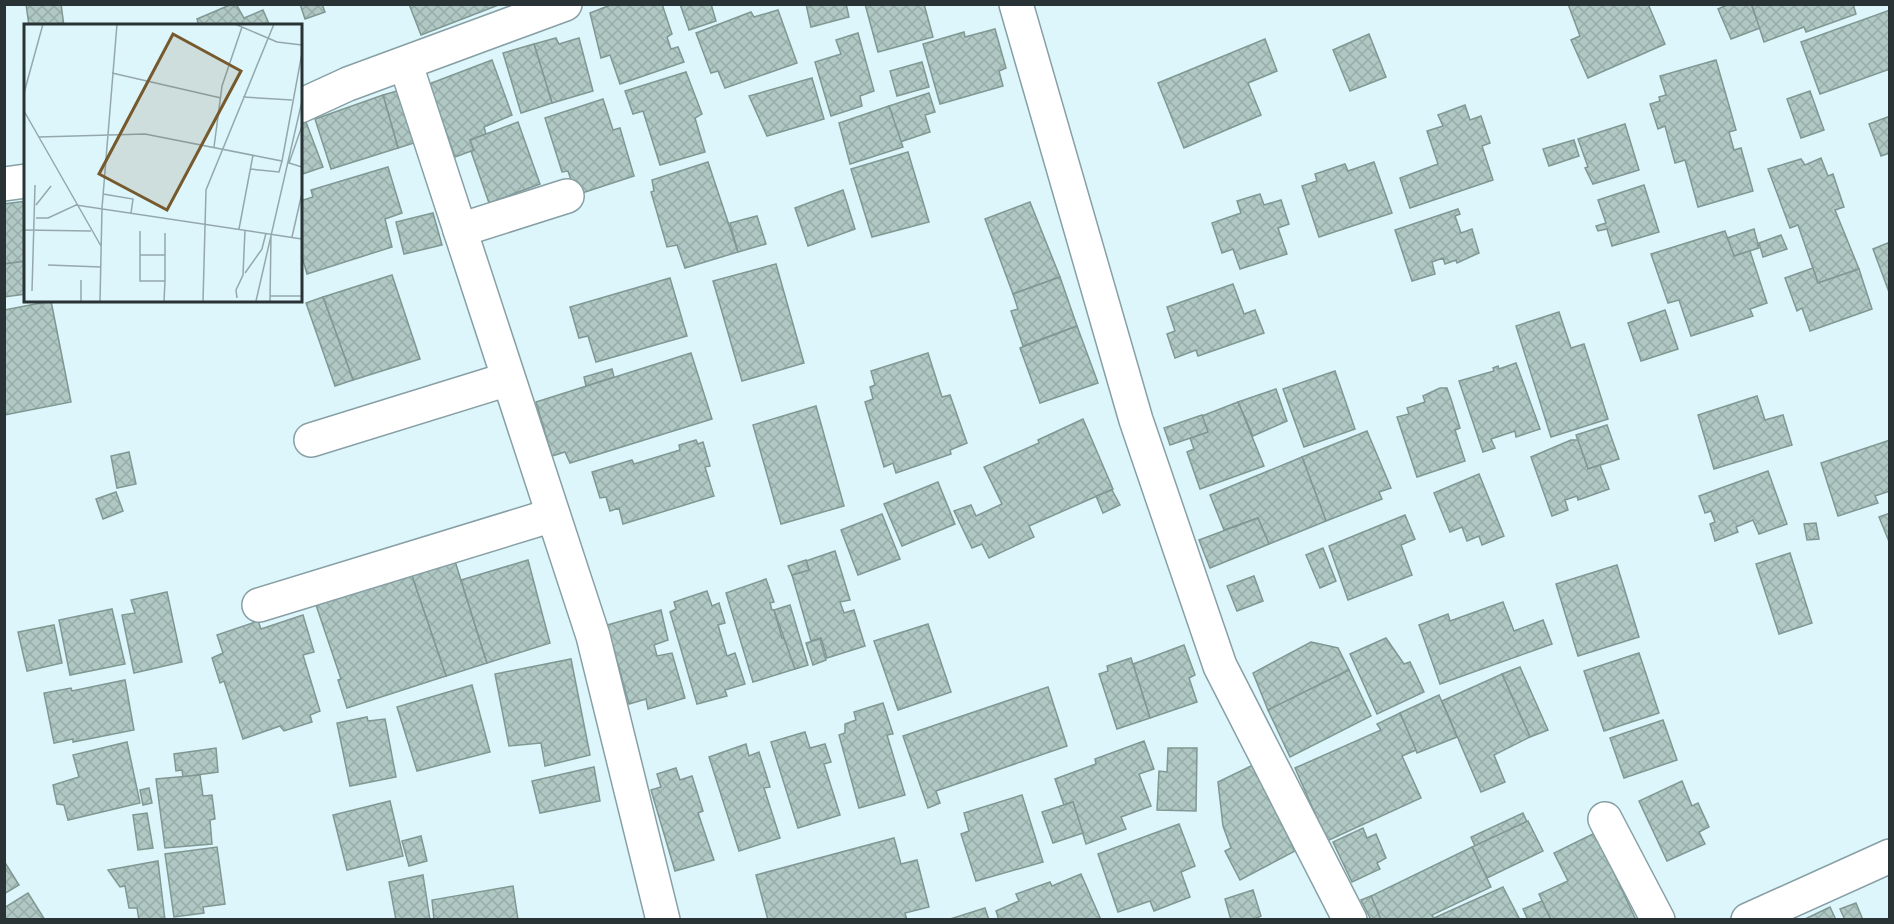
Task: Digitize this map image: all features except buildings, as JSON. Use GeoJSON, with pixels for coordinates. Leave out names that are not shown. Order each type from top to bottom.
{"type":"FeatureCollection","features":[{"type":"Feature","properties":{"kind":"street"},"geometry":{"type":"LineString","coordinates":[[302,105],[348,84],[406,65],[565,4]]}},
{"type":"Feature","properties":{"kind":"street"},"geometry":{"type":"LineString","coordinates":[[1016,4],[1136,420],[1220,666],[1350,920]]}},
{"type":"Feature","properties":{"kind":"street"},"geometry":{"type":"LineString","coordinates":[[406,65],[593,636],[663,920]]}},
{"type":"Feature","properties":{"kind":"street"},"geometry":{"type":"LineString","coordinates":[[4,184],[24,181]]}},
{"type":"Feature","properties":{"kind":"street"},"geometry":{"type":"LineString","coordinates":[[460,230],[567,196]]}},
{"type":"Feature","properties":{"kind":"street"},"geometry":{"type":"LineString","coordinates":[[311,440],[508,379]]}},
{"type":"Feature","properties":{"kind":"street"},"geometry":{"type":"LineString","coordinates":[[259,605],[553,515]]}},
{"type":"Feature","properties":{"kind":"street"},"geometry":{"type":"LineString","coordinates":[[1605,819],[1658,920]]}},
{"type":"Feature","properties":{"kind":"street"},"geometry":{"type":"LineString","coordinates":[[1748,920],[1890,856]]}}]}
